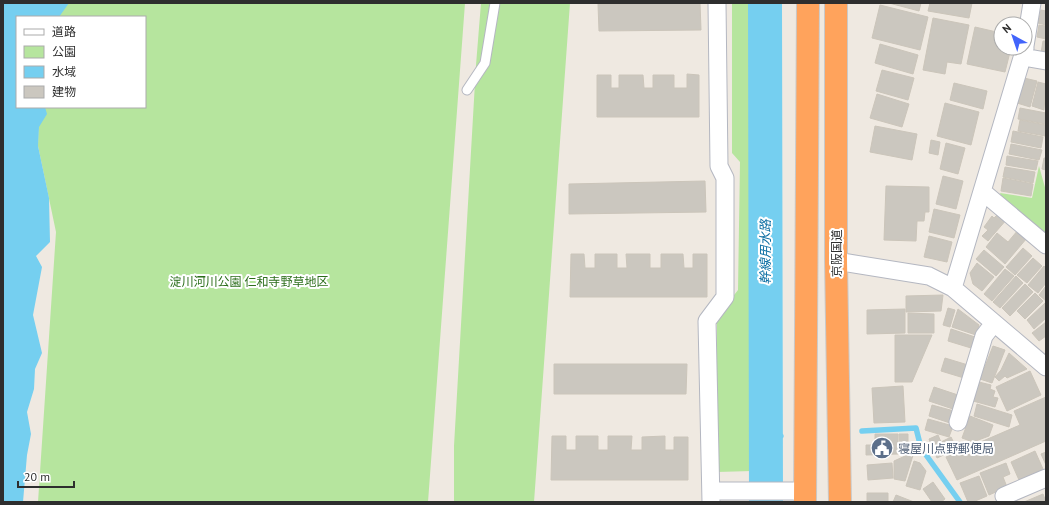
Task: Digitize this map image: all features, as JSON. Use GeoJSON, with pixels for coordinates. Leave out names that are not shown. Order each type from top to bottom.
{"type":"FeatureCollection","features":[{"type":"Feature","properties":{"kind":"highway"},"geometry":{"type":"LineString","coordinates":[[805,497],[808,3]]}},
{"type":"Feature","properties":{"kind":"highway","name":"京阪国道"},"geometry":{"type":"LineString","coordinates":[[836,3],[836,261],[840,502]]}},
{"type":"Feature","properties":{"kind":"street"},"geometry":{"type":"LineString","coordinates":[[717,3],[719,166],[725,178],[725,297],[707,321],[711,497],[750,491],[779,491],[805,497]]}},
{"type":"Feature","properties":{"kind":"street"},"geometry":{"type":"LineString","coordinates":[[1030,16],[1032,3]]}},
{"type":"Feature","properties":{"kind":"street"},"geometry":{"type":"LineString","coordinates":[[1033,54],[1046,61]]}},
{"type":"Feature","properties":{"kind":"street"},"geometry":{"type":"LineString","coordinates":[[953,288],[983,192],[1022,56]]}},
{"type":"Feature","properties":{"kind":"street"},"geometry":{"type":"LineString","coordinates":[[983,192],[1046,246]]}},
{"type":"Feature","properties":{"kind":"street"},"geometry":{"type":"LineString","coordinates":[[836,261],[929,276],[953,288],[1046,367]]}},
{"type":"Feature","properties":{"kind":"street"},"geometry":{"type":"LineString","coordinates":[[958,422],[984,336],[994,323]]}},
{"type":"Feature","properties":{"kind":"street"},"geometry":{"type":"LineString","coordinates":[[1004,496],[1046,478]]}},
{"type":"Feature","properties":{"kind":"lane"},"geometry":{"type":"LineString","coordinates":[[467,90],[485,63],[495,3]]}},
{"type":"Feature","properties":{"kind":"green space","name":"淀川河川公園 仁和寺野草地区"},"geometry":{"type":"Polygon","coordinates":[[[63,3],[465,3],[428,502],[38,502],[56,232],[38,146],[39,108],[146,108],[146,16],[56,16],[63,3]]]}},
{"type":"Feature","properties":{"kind":"green space"},"geometry":{"type":"Polygon","coordinates":[[[481,3],[570,3],[534,502],[454,502],[454,446],[476,65],[481,3]]]}},
{"type":"Feature","properties":{"kind":"green space"},"geometry":{"type":"Polygon","coordinates":[[[732,3],[751,3],[752,471],[717,472],[717,317],[738,290],[740,162],[732,153],[732,3]]]}},
{"type":"Feature","properties":{"kind":"green space"},"geometry":{"type":"Polygon","coordinates":[[[1039,166],[1046,191],[1046,237],[1002,198],[1000,193],[1032,198],[1039,166]]]}},
{"type":"Feature","properties":{"kind":"water"},"geometry":{"type":"Polygon","coordinates":[[[3,3],[69,3],[60,16],[16,16],[16,108],[45,108],[47,114],[39,127],[38,146],[49,198],[50,242],[36,256],[42,267],[33,315],[42,353],[35,369],[34,389],[27,412],[31,434],[27,455],[23,502],[3,502],[3,3]]]}},
{"type":"Feature","properties":{"kind":"building"},"geometry":{"type":"Polygon","coordinates":[[[700,3],[701,30],[599,31],[598,4],[700,3]]]}},
{"type":"Feature","properties":{"kind":"building"},"geometry":{"type":"Polygon","coordinates":[[[889,3],[921,3],[919,11],[889,3]]]}},
{"type":"Feature","properties":{"kind":"building"},"geometry":{"type":"Polygon","coordinates":[[[930,3],[972,3],[969,18],[928,11],[930,3]]]}},
{"type":"Feature","properties":{"kind":"building"},"geometry":{"type":"Polygon","coordinates":[[[880,5],[928,17],[920,50],[872,38],[880,5]]]}},
{"type":"Feature","properties":{"kind":"building"},"geometry":{"type":"Polygon","coordinates":[[[1041,10],[1046,11],[1046,25],[1038,23],[1041,10]]]}},
{"type":"Feature","properties":{"kind":"building"},"geometry":{"type":"Polygon","coordinates":[[[933,18],[969,25],[961,64],[947,62],[945,74],[923,70],[933,18]]]}},
{"type":"Feature","properties":{"kind":"building"},"geometry":{"type":"Polygon","coordinates":[[[1039,25],[1046,26],[1046,39],[1037,37],[1039,25]]]}},
{"type":"Feature","properties":{"kind":"building"},"geometry":{"type":"Polygon","coordinates":[[[975,27],[993,31],[993,56],[1009,56],[1005,72],[967,64],[975,27]]]}},
{"type":"Feature","properties":{"kind":"building"},"geometry":{"type":"Polygon","coordinates":[[[1043,41],[1046,41],[1046,54],[1041,53],[1043,41]]]}},
{"type":"Feature","properties":{"kind":"building"},"geometry":{"type":"Polygon","coordinates":[[[880,44],[918,55],[913,74],[875,63],[880,44]]]}},
{"type":"Feature","properties":{"kind":"building"},"geometry":{"type":"Polygon","coordinates":[[[882,70],[914,78],[908,100],[876,91],[882,70]]]}},
{"type":"Feature","properties":{"kind":"building"},"geometry":{"type":"Polygon","coordinates":[[[687,74],[699,75],[699,117],[597,117],[597,75],[611,75],[611,88],[619,88],[619,75],[643,75],[644,88],[653,88],[653,75],[674,75],[674,88],[687,88],[687,74]]]}},
{"type":"Feature","properties":{"kind":"building"},"geometry":{"type":"Polygon","coordinates":[[[1024,78],[1037,81],[1030,107],[1017,103],[1024,78]]]}},
{"type":"Feature","properties":{"kind":"building"},"geometry":{"type":"Polygon","coordinates":[[[1038,82],[1046,84],[1044,110],[1032,106],[1038,82]]]}},
{"type":"Feature","properties":{"kind":"building"},"geometry":{"type":"Polygon","coordinates":[[[954,83],[987,91],[983,109],[950,100],[954,83]]]}},
{"type":"Feature","properties":{"kind":"building"},"geometry":{"type":"Polygon","coordinates":[[[877,94],[909,104],[902,127],[870,118],[877,94]]]}},
{"type":"Feature","properties":{"kind":"building"},"geometry":{"type":"Polygon","coordinates":[[[945,103],[979,112],[971,145],[937,136],[945,103]]]}},
{"type":"Feature","properties":{"kind":"building"},"geometry":{"type":"Polygon","coordinates":[[[1020,108],[1046,113],[1046,124],[1018,119],[1020,108]]]}},
{"type":"Feature","properties":{"kind":"building"},"geometry":{"type":"Polygon","coordinates":[[[1020,120],[1046,125],[1045,136],[1018,131],[1020,120]]]}},
{"type":"Feature","properties":{"kind":"building"},"geometry":{"type":"Polygon","coordinates":[[[875,126],[917,134],[912,160],[870,152],[875,126]]]}},
{"type":"Feature","properties":{"kind":"building"},"geometry":{"type":"Polygon","coordinates":[[[1013,131],[1043,137],[1041,148],[1011,142],[1013,131]]]}},
{"type":"Feature","properties":{"kind":"building"},"geometry":{"type":"Polygon","coordinates":[[[931,140],[940,142],[938,155],[929,153],[931,140]]]}},
{"type":"Feature","properties":{"kind":"building"},"geometry":{"type":"Polygon","coordinates":[[[946,143],[965,148],[958,174],[940,169],[946,143]]]}},
{"type":"Feature","properties":{"kind":"building"},"geometry":{"type":"Polygon","coordinates":[[[1011,144],[1042,150],[1039,160],[1009,154],[1011,144]]]}},
{"type":"Feature","properties":{"kind":"building"},"geometry":{"type":"Polygon","coordinates":[[[1007,156],[1038,161],[1036,170],[1006,165],[1007,156]]]}},
{"type":"Feature","properties":{"kind":"building"},"geometry":{"type":"Polygon","coordinates":[[[1044,158],[1046,158],[1046,170],[1042,169],[1044,158]]]}},
{"type":"Feature","properties":{"kind":"building"},"geometry":{"type":"Polygon","coordinates":[[[1005,167],[1035,172],[1033,183],[1003,177],[1005,167]]]}},
{"type":"Feature","properties":{"kind":"building"},"geometry":{"type":"Polygon","coordinates":[[[943,176],[963,181],[956,209],[936,204],[943,176]]]}},
{"type":"Feature","properties":{"kind":"building"},"geometry":{"type":"Polygon","coordinates":[[[1003,178],[1033,184],[1031,196],[1001,191],[1003,178]]]}},
{"type":"Feature","properties":{"kind":"building"},"geometry":{"type":"Polygon","coordinates":[[[705,181],[706,212],[569,214],[569,184],[705,181]]]}},
{"type":"Feature","properties":{"kind":"building"},"geometry":{"type":"Polygon","coordinates":[[[886,186],[929,187],[929,212],[925,212],[924,221],[917,221],[916,241],[884,240],[886,186]]]}},
{"type":"Feature","properties":{"kind":"building"},"geometry":{"type":"Polygon","coordinates":[[[934,209],[960,215],[954,238],[929,232],[934,209]]]}},
{"type":"Feature","properties":{"kind":"building"},"geometry":{"type":"Polygon","coordinates":[[[999,213],[1007,219],[988,241],[982,236],[988,230],[984,227],[992,216],[994,218],[999,213]]]}},
{"type":"Feature","properties":{"kind":"building"},"geometry":{"type":"Polygon","coordinates":[[[1018,230],[1027,238],[1005,264],[986,247],[997,233],[1008,242],[1018,230]]]}},
{"type":"Feature","properties":{"kind":"building"},"geometry":{"type":"Polygon","coordinates":[[[929,236],[952,242],[947,262],[924,257],[929,236]]]}},
{"type":"Feature","properties":{"kind":"building"},"geometry":{"type":"Polygon","coordinates":[[[1023,248],[1032,256],[1015,275],[1006,267],[1023,248]]]}},
{"type":"Feature","properties":{"kind":"building"},"geometry":{"type":"Polygon","coordinates":[[[984,250],[1004,267],[996,276],[976,259],[984,250]]]}},
{"type":"Feature","properties":{"kind":"building"},"geometry":{"type":"Polygon","coordinates":[[[571,254],[584,254],[585,268],[595,268],[595,254],[617,254],[617,268],[627,268],[626,254],[650,254],[650,268],[661,268],[661,254],[683,254],[684,268],[693,268],[693,254],[707,254],[707,297],[570,297],[571,254]]]}},
{"type":"Feature","properties":{"kind":"building"},"geometry":{"type":"Polygon","coordinates":[[[1033,258],[1042,266],[1027,283],[1017,275],[1033,258]]]}},
{"type":"Feature","properties":{"kind":"building"},"geometry":{"type":"Polygon","coordinates":[[[977,263],[994,277],[982,291],[973,284],[970,273],[977,263]]]}},
{"type":"Feature","properties":{"kind":"building"},"geometry":{"type":"Polygon","coordinates":[[[1044,266],[1046,268],[1046,283],[1038,293],[1028,285],[1044,266]]]}},
{"type":"Feature","properties":{"kind":"building"},"geometry":{"type":"Polygon","coordinates":[[[1005,269],[1014,276],[992,301],[984,294],[1005,269]]]}},
{"type":"Feature","properties":{"kind":"building"},"geometry":{"type":"Polygon","coordinates":[[[1016,276],[1023,283],[1000,308],[993,302],[1016,276]]]}},
{"type":"Feature","properties":{"kind":"building"},"geometry":{"type":"Polygon","coordinates":[[[1025,284],[1033,292],[1010,316],[1002,308],[1025,284]]]}},
{"type":"Feature","properties":{"kind":"building"},"geometry":{"type":"Polygon","coordinates":[[[1046,286],[1046,301],[1039,295],[1046,286]]]}},
{"type":"Feature","properties":{"kind":"building"},"geometry":{"type":"Polygon","coordinates":[[[1035,293],[1043,301],[1025,319],[1017,311],[1035,293]]]}},
{"type":"Feature","properties":{"kind":"building"},"geometry":{"type":"Polygon","coordinates":[[[943,295],[941,311],[906,312],[906,296],[943,295]]]}},
{"type":"Feature","properties":{"kind":"building"},"geometry":{"type":"Polygon","coordinates":[[[1045,303],[1046,318],[1034,329],[1027,320],[1045,303]]]}},
{"type":"Feature","properties":{"kind":"building"},"geometry":{"type":"Polygon","coordinates":[[[948,308],[955,310],[950,327],[943,325],[948,308]]]}},
{"type":"Feature","properties":{"kind":"building"},"geometry":{"type":"Polygon","coordinates":[[[905,309],[905,333],[867,334],[867,310],[905,309]]]}},
{"type":"Feature","properties":{"kind":"building"},"geometry":{"type":"Polygon","coordinates":[[[958,309],[979,325],[976,335],[952,327],[958,309]]]}},
{"type":"Feature","properties":{"kind":"building"},"geometry":{"type":"Polygon","coordinates":[[[908,313],[934,314],[934,333],[908,333],[908,313]]]}},
{"type":"Feature","properties":{"kind":"building"},"geometry":{"type":"Polygon","coordinates":[[[1046,322],[1046,336],[1039,341],[1032,333],[1046,322]]]}},
{"type":"Feature","properties":{"kind":"building"},"geometry":{"type":"Polygon","coordinates":[[[951,329],[975,337],[971,348],[948,341],[951,329]]]}},
{"type":"Feature","properties":{"kind":"building"},"geometry":{"type":"Polygon","coordinates":[[[895,335],[932,335],[912,382],[895,382],[895,335]]]}},
{"type":"Feature","properties":{"kind":"building"},"geometry":{"type":"Polygon","coordinates":[[[993,346],[1005,350],[992,383],[980,379],[993,346]]]}},
{"type":"Feature","properties":{"kind":"building"},"geometry":{"type":"Polygon","coordinates":[[[1009,353],[1027,369],[1007,378],[1005,376],[999,381],[995,377],[1001,370],[1009,353]]]}},
{"type":"Feature","properties":{"kind":"building"},"geometry":{"type":"Polygon","coordinates":[[[945,358],[968,365],[964,378],[941,371],[945,358]]]}},
{"type":"Feature","properties":{"kind":"building"},"geometry":{"type":"Polygon","coordinates":[[[554,364],[687,364],[686,394],[554,394],[554,364]]]}},
{"type":"Feature","properties":{"kind":"building"},"geometry":{"type":"Polygon","coordinates":[[[1030,371],[1041,395],[1007,411],[996,387],[1030,371]]]}},
{"type":"Feature","properties":{"kind":"building"},"geometry":{"type":"Polygon","coordinates":[[[979,382],[991,385],[990,389],[995,391],[993,397],[998,398],[995,407],[973,401],[979,382]]]}},
{"type":"Feature","properties":{"kind":"building"},"geometry":{"type":"Polygon","coordinates":[[[903,386],[905,422],[874,423],[872,388],[903,386]]]}},
{"type":"Feature","properties":{"kind":"building"},"geometry":{"type":"Polygon","coordinates":[[[934,387],[958,395],[953,409],[929,401],[934,387]]]}},
{"type":"Feature","properties":{"kind":"building"},"geometry":{"type":"Polygon","coordinates":[[[1046,397],[1046,441],[957,480],[946,457],[1020,425],[1014,411],[1046,397]]]}},
{"type":"Feature","properties":{"kind":"building"},"geometry":{"type":"Polygon","coordinates":[[[977,404],[1012,415],[1009,427],[974,416],[977,404]]]}},
{"type":"Feature","properties":{"kind":"building"},"geometry":{"type":"Polygon","coordinates":[[[932,405],[954,411],[950,423],[929,416],[932,405]]]}},
{"type":"Feature","properties":{"kind":"building"},"geometry":{"type":"Polygon","coordinates":[[[970,416],[993,425],[989,436],[973,442],[962,438],[970,416]]]}},
{"type":"Feature","properties":{"kind":"building"},"geometry":{"type":"Polygon","coordinates":[[[928,419],[953,426],[949,437],[925,430],[928,419]]]}},
{"type":"Feature","properties":{"kind":"building"},"geometry":{"type":"Polygon","coordinates":[[[875,434],[898,434],[898,454],[866,455],[866,445],[875,445],[875,434]]]}},
{"type":"Feature","properties":{"kind":"building"},"geometry":{"type":"Polygon","coordinates":[[[899,434],[908,434],[908,453],[900,454],[899,434]]]}},
{"type":"Feature","properties":{"kind":"building"},"geometry":{"type":"Polygon","coordinates":[[[938,435],[941,442],[951,437],[957,449],[937,458],[929,439],[938,435]]]}},
{"type":"Feature","properties":{"kind":"building"},"geometry":{"type":"Polygon","coordinates":[[[552,436],[566,436],[566,450],[576,450],[576,436],[598,436],[598,450],[608,450],[608,436],[632,436],[631,450],[642,450],[642,437],[665,436],[665,450],[674,450],[674,437],[688,437],[688,480],[551,480],[552,436]]]}},
{"type":"Feature","properties":{"kind":"building"},"geometry":{"type":"Polygon","coordinates":[[[1035,451],[1043,469],[1019,480],[1011,462],[1035,451]]]}},
{"type":"Feature","properties":{"kind":"building"},"geometry":{"type":"Polygon","coordinates":[[[914,452],[905,481],[894,479],[894,461],[914,452]]]}},
{"type":"Feature","properties":{"kind":"building"},"geometry":{"type":"Polygon","coordinates":[[[1046,452],[1046,465],[1041,454],[1046,452]]]}},
{"type":"Feature","properties":{"kind":"building"},"geometry":{"type":"Polygon","coordinates":[[[914,461],[920,463],[926,471],[920,490],[906,486],[914,461]]]}},
{"type":"Feature","properties":{"kind":"building"},"geometry":{"type":"Polygon","coordinates":[[[892,463],[893,478],[868,480],[867,465],[892,463]]]}},
{"type":"Feature","properties":{"kind":"building"},"geometry":{"type":"Polygon","coordinates":[[[1006,463],[1010,474],[1003,477],[1007,487],[989,495],[980,473],[1006,463]]]}},
{"type":"Feature","properties":{"kind":"building"},"geometry":{"type":"Polygon","coordinates":[[[979,476],[987,496],[973,502],[968,502],[960,483],[979,476]]]}},
{"type":"Feature","properties":{"kind":"building"},"geometry":{"type":"Polygon","coordinates":[[[933,482],[945,499],[941,502],[932,502],[923,489],[933,482]]]}},
{"type":"Feature","properties":{"kind":"building"},"geometry":{"type":"Polygon","coordinates":[[[867,493],[888,493],[888,502],[867,502],[867,493]]]}},
{"type":"Feature","properties":{"kind":"building"},"geometry":{"type":"Polygon","coordinates":[[[1043,494],[1046,502],[1024,502],[1043,494]]]}},
{"type":"Feature","properties":{"kind":"building"},"geometry":{"type":"Polygon","coordinates":[[[896,495],[914,502],[893,502],[896,495]]]}},
{"type":"Feature","properties":{"kind":"waterway","name":"幹線用水路"},"geometry":{"type":"LineString","coordinates":[[765,3],[766,502]]}},
{"type":"Feature","properties":{"kind":"waterway"},"geometry":{"type":"LineString","coordinates":[[862,431],[916,428],[921,448],[960,502]]}},
{"type":"Feature","properties":{"kind":"waterway"},"geometry":{"type":"LineString","coordinates":[[766,437],[781,436]]}},
{"type":"Feature","properties":{"kind":"place","name":"寝屋川点野郵便局"},"geometry":{"type":"Point","coordinates":[882,448]}}]}
